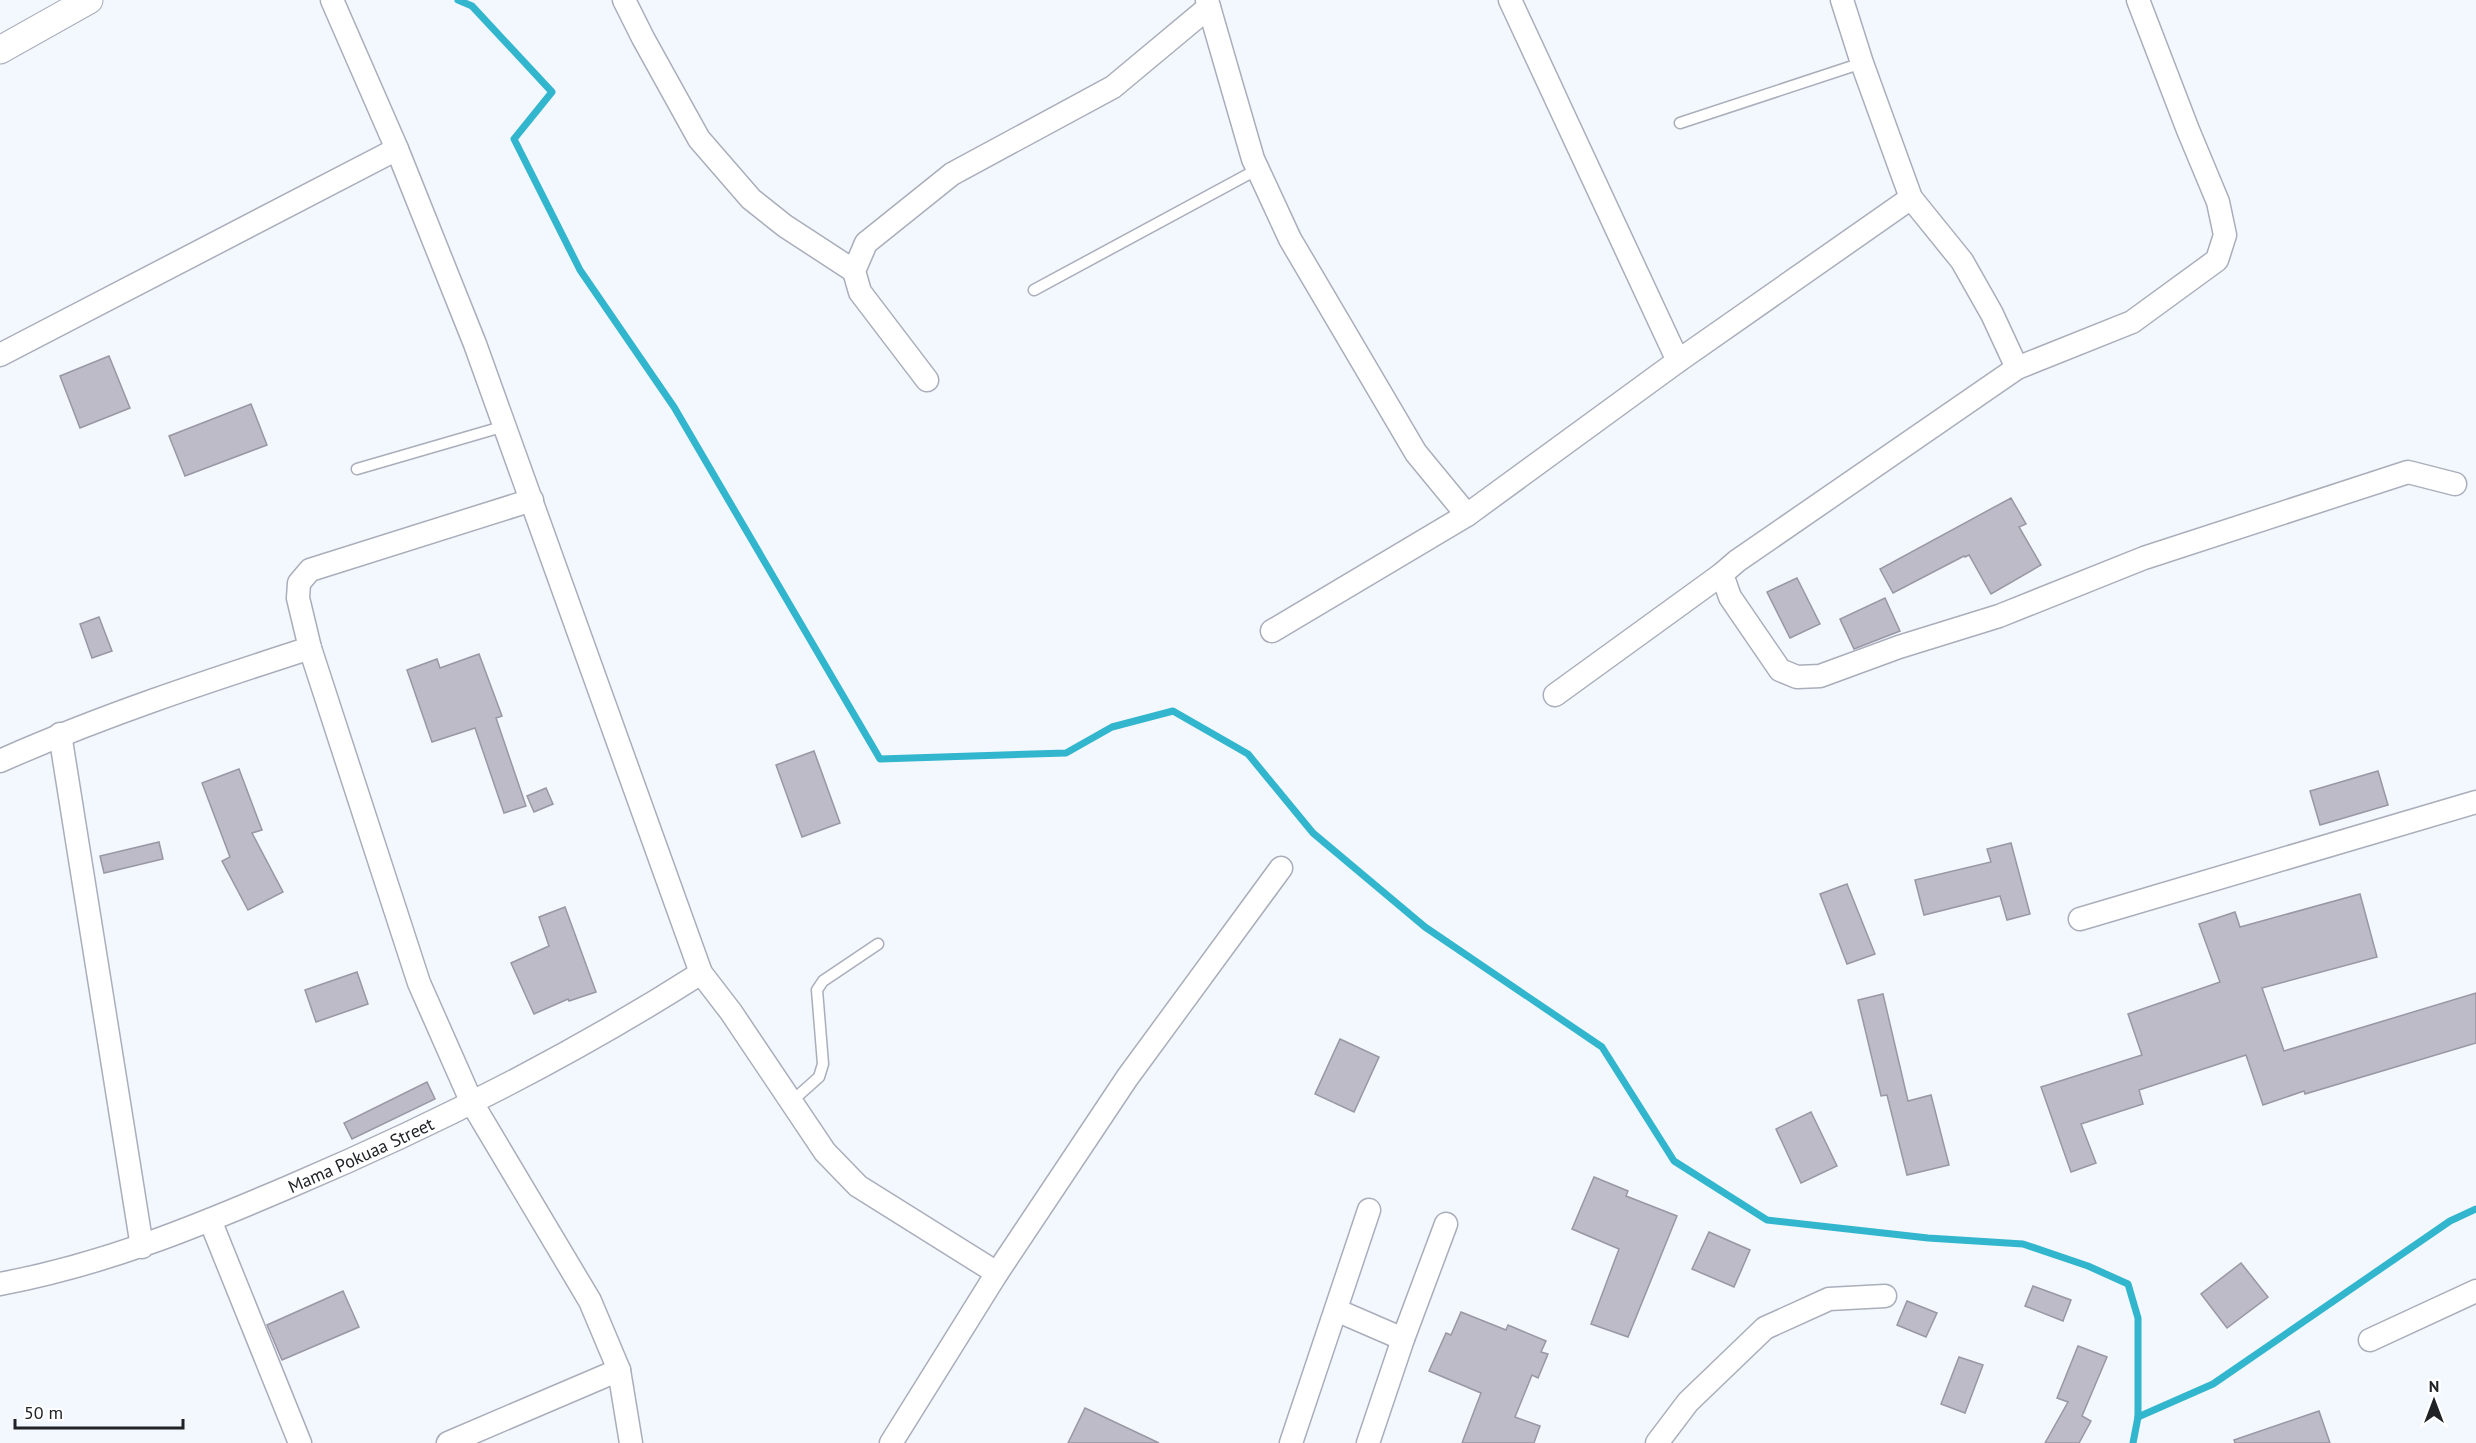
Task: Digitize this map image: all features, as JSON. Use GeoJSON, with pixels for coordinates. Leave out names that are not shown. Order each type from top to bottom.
{"type":"FeatureCollection","features":[{"type":"Feature","properties":{"kind":"street"},"geometry":{"type":"LineString","coordinates":[[0,50],[56,8],[89,0]]}},
{"type":"Feature","properties":{"kind":"street"},"geometry":{"type":"LineString","coordinates":[[332,0],[397,149],[475,344],[701,973],[825,1152],[858,1186],[996,1273]]}},
{"type":"Feature","properties":{"kind":"street"},"geometry":{"type":"LineString","coordinates":[[624,0],[699,139],[751,199],[785,226],[854,271]]}},
{"type":"Feature","properties":{"kind":"street"},"geometry":{"type":"LineString","coordinates":[[1510,0],[1677,361]]}},
{"type":"Feature","properties":{"kind":"street"},"geometry":{"type":"LineString","coordinates":[[1842,0],[1862,63],[1911,198],[1962,261],[1992,314],[2017,368]]}},
{"type":"Feature","properties":{"kind":"street"},"geometry":{"type":"LineString","coordinates":[[1555,695],[1722,574],[2017,368],[2133,322],[2217,260],[2225,235],[2218,202],[2138,0]]}},
{"type":"Feature","properties":{"kind":"street"},"geometry":{"type":"LineString","coordinates":[[927,380],[860,292],[854,271],[866,243],[952,174],[1113,87],[1208,3],[1253,159],[1290,239],[1416,453],[1467,515]]}},
{"type":"Feature","properties":{"kind":"street"},"geometry":{"type":"LineString","coordinates":[[0,355],[397,149]]}},
{"type":"Feature","properties":{"kind":"street"},"geometry":{"type":"LineString","coordinates":[[1272,631],[1467,515],[1677,361],[1911,198]]}},
{"type":"Feature","properties":{"kind":"street"},"geometry":{"type":"LineString","coordinates":[[1722,574],[1730,597],[1780,670],[1797,677],[1820,676],[1899,647],[1999,616],[2144,558],[2408,472],[2455,484]]}},
{"type":"Feature","properties":{"kind":"street"},"geometry":{"type":"LineString","coordinates":[[532,500],[310,570],[299,583],[298,598],[310,648],[419,983],[472,1103],[590,1301],[619,1370],[631,1443]]}},
{"type":"Feature","properties":{"kind":"street"},"geometry":{"type":"LineString","coordinates":[[0,761],[60,734],[144,702],[310,648]]}},
{"type":"Feature","properties":{"kind":"street"},"geometry":{"type":"LineString","coordinates":[[60,734],[142,1247]]}},
{"type":"Feature","properties":{"kind":"street"},"geometry":{"type":"LineString","coordinates":[[2080,919],[2476,802]]}},
{"type":"Feature","properties":{"kind":"street"},"geometry":{"type":"LineString","coordinates":[[891,1443],[996,1273],[1127,1078],[1281,868]]}},
{"type":"Feature","properties":{"kind":"street","name":"Mama Pokuaa Street"},"geometry":{"type":"LineString","coordinates":[[0,1284],[75,1268],[142,1247],[359,1157],[472,1103],[660,1000],[701,973]]}},
{"type":"Feature","properties":{"kind":"street"},"geometry":{"type":"LineString","coordinates":[[1291,1443],[1369,1210]]}},
{"type":"Feature","properties":{"kind":"street"},"geometry":{"type":"LineString","coordinates":[[210,1220],[300,1443]]}},
{"type":"Feature","properties":{"kind":"street"},"geometry":{"type":"LineString","coordinates":[[1368,1443],[1403,1339],[1446,1224]]}},
{"type":"Feature","properties":{"kind":"street"},"geometry":{"type":"LineString","coordinates":[[2370,1340],[2476,1291]]}},
{"type":"Feature","properties":{"kind":"street"},"geometry":{"type":"LineString","coordinates":[[1657,1443],[1688,1402],[1765,1328],[1829,1299],[1885,1296]]}},
{"type":"Feature","properties":{"kind":"street"},"geometry":{"type":"LineString","coordinates":[[1336,1310],[1403,1339]]}},
{"type":"Feature","properties":{"kind":"street"},"geometry":{"type":"LineString","coordinates":[[448,1443],[619,1370]]}},
{"type":"Feature","properties":{"kind":"lane"},"geometry":{"type":"LineString","coordinates":[[1680,123],[1862,63]]}},
{"type":"Feature","properties":{"kind":"lane"},"geometry":{"type":"LineString","coordinates":[[1034,290],[1258,169]]}},
{"type":"Feature","properties":{"kind":"lane"},"geometry":{"type":"LineString","coordinates":[[357,469],[505,426]]}},
{"type":"Feature","properties":{"kind":"lane"},"geometry":{"type":"LineString","coordinates":[[791,1102],[819,1077],[823,1064],[817,990],[823,981],[878,944]]}},
{"type":"Feature","properties":{"kind":"building"},"geometry":{"type":"Polygon","coordinates":[[[109,356],[130,408],[80,428],[60,376],[109,356]]]}},
{"type":"Feature","properties":{"kind":"building"},"geometry":{"type":"Polygon","coordinates":[[[251,404],[267,445],[185,476],[169,436],[251,404]]]}},
{"type":"Feature","properties":{"kind":"building"},"geometry":{"type":"Polygon","coordinates":[[[2011,498],[2026,524],[2019,527],[2041,565],[1991,594],[1969,555],[1893,593],[1880,569],[2011,498]]]}},
{"type":"Feature","properties":{"kind":"building"},"geometry":{"type":"Polygon","coordinates":[[[1797,578],[1820,624],[1790,638],[1767,592],[1797,578]]]}},
{"type":"Feature","properties":{"kind":"building"},"geometry":{"type":"Polygon","coordinates":[[[1885,598],[1900,631],[1854,649],[1840,619],[1885,598]]]}},
{"type":"Feature","properties":{"kind":"building"},"geometry":{"type":"Polygon","coordinates":[[[99,617],[112,651],[92,658],[80,624],[99,617]]]}},
{"type":"Feature","properties":{"kind":"building"},"geometry":{"type":"Polygon","coordinates":[[[479,654],[502,716],[496,718],[526,806],[504,813],[475,728],[432,742],[407,670],[437,659],[440,668],[479,654]]]}},
{"type":"Feature","properties":{"kind":"building"},"geometry":{"type":"Polygon","coordinates":[[[814,751],[840,823],[802,837],[776,765],[814,751]]]}},
{"type":"Feature","properties":{"kind":"building"},"geometry":{"type":"Polygon","coordinates":[[[239,769],[262,830],[252,833],[283,892],[248,910],[222,861],[230,857],[202,783],[239,769]]]}},
{"type":"Feature","properties":{"kind":"building"},"geometry":{"type":"Polygon","coordinates":[[[2378,771],[2388,805],[2320,825],[2310,791],[2378,771]]]}},
{"type":"Feature","properties":{"kind":"building"},"geometry":{"type":"Polygon","coordinates":[[[546,788],[553,804],[534,812],[527,796],[546,788]]]}},
{"type":"Feature","properties":{"kind":"building"},"geometry":{"type":"Polygon","coordinates":[[[159,842],[163,859],[104,873],[100,856],[159,842]]]}},
{"type":"Feature","properties":{"kind":"building"},"geometry":{"type":"Polygon","coordinates":[[[2011,843],[2030,914],[2007,920],[2000,896],[1924,915],[1915,880],[1991,862],[1987,849],[2011,843]]]}},
{"type":"Feature","properties":{"kind":"building"},"geometry":{"type":"Polygon","coordinates":[[[1847,884],[1875,954],[1847,964],[1820,894],[1847,884]]]}},
{"type":"Feature","properties":{"kind":"building"},"geometry":{"type":"Polygon","coordinates":[[[2360,894],[2377,957],[2262,988],[2284,1051],[2476,993],[2476,1043],[2305,1094],[2304,1091],[2263,1105],[2246,1055],[2139,1090],[2143,1104],[2081,1124],[2096,1163],[2071,1172],[2041,1087],[2142,1055],[2128,1014],[2220,982],[2199,924],[2235,912],[2240,927],[2360,894]]]}},
{"type":"Feature","properties":{"kind":"building"},"geometry":{"type":"Polygon","coordinates":[[[565,907],[596,992],[569,1001],[568,999],[534,1014],[511,963],[549,946],[539,917],[565,907]]]}},
{"type":"Feature","properties":{"kind":"building"},"geometry":{"type":"Polygon","coordinates":[[[357,972],[368,1004],[316,1022],[305,990],[357,972]]]}},
{"type":"Feature","properties":{"kind":"building"},"geometry":{"type":"Polygon","coordinates":[[[1883,994],[1908,1101],[1931,1095],[1949,1165],[1907,1175],[1887,1095],[1881,1096],[1858,1000],[1883,994]]]}},
{"type":"Feature","properties":{"kind":"building"},"geometry":{"type":"Polygon","coordinates":[[[1340,1039],[1379,1057],[1354,1112],[1315,1094],[1340,1039]]]}},
{"type":"Feature","properties":{"kind":"building"},"geometry":{"type":"Polygon","coordinates":[[[427,1082],[435,1099],[352,1139],[344,1123],[427,1082]]]}},
{"type":"Feature","properties":{"kind":"building"},"geometry":{"type":"Polygon","coordinates":[[[1811,1112],[1837,1166],[1801,1183],[1776,1129],[1811,1112]]]}},
{"type":"Feature","properties":{"kind":"building"},"geometry":{"type":"Polygon","coordinates":[[[1594,1177],[1628,1191],[1626,1196],[1677,1216],[1628,1337],[1591,1324],[1619,1249],[1572,1229],[1594,1177]]]}},
{"type":"Feature","properties":{"kind":"building"},"geometry":{"type":"Polygon","coordinates":[[[1709,1232],[1750,1250],[1734,1287],[1692,1269],[1709,1232]]]}},
{"type":"Feature","properties":{"kind":"building"},"geometry":{"type":"Polygon","coordinates":[[[2241,1263],[2268,1297],[2227,1328],[2201,1294],[2241,1263]]]}},
{"type":"Feature","properties":{"kind":"building"},"geometry":{"type":"Polygon","coordinates":[[[2033,1286],[2071,1300],[2063,1321],[2025,1306],[2033,1286]]]}},
{"type":"Feature","properties":{"kind":"building"},"geometry":{"type":"Polygon","coordinates":[[[343,1291],[359,1327],[282,1360],[267,1325],[343,1291]]]}},
{"type":"Feature","properties":{"kind":"building"},"geometry":{"type":"Polygon","coordinates":[[[1907,1301],[1937,1313],[1926,1337],[1897,1325],[1907,1301]]]}},
{"type":"Feature","properties":{"kind":"building"},"geometry":{"type":"Polygon","coordinates":[[[1461,1312],[1506,1330],[1508,1325],[1546,1341],[1541,1352],[1548,1354],[1538,1378],[1532,1375],[1515,1417],[1540,1426],[1534,1443],[1462,1443],[1481,1393],[1429,1371],[1446,1333],[1451,1335],[1461,1312]]]}},
{"type":"Feature","properties":{"kind":"building"},"geometry":{"type":"Polygon","coordinates":[[[2078,1346],[2107,1357],[2082,1416],[2091,1421],[2079,1443],[2045,1443],[2068,1402],[2057,1398],[2078,1346]]]}},
{"type":"Feature","properties":{"kind":"building"},"geometry":{"type":"Polygon","coordinates":[[[1959,1357],[1983,1365],[1965,1413],[1941,1404],[1959,1357]]]}},
{"type":"Feature","properties":{"kind":"building"},"geometry":{"type":"Polygon","coordinates":[[[1085,1408],[1159,1443],[1068,1443],[1085,1408]]]}},
{"type":"Feature","properties":{"kind":"building"},"geometry":{"type":"Polygon","coordinates":[[[2319,1411],[2330,1443],[2235,1443],[2234,1440],[2319,1411]]]}},
{"type":"Feature","properties":{"kind":"waterway"},"geometry":{"type":"LineString","coordinates":[[458,0],[472,6],[552,92],[514,139],[580,270],[674,407],[880,759],[1066,753],[1112,727],[1173,711],[1248,754],[1313,833],[1425,927],[1602,1047],[1674,1161],[1767,1220],[1928,1238],[2023,1244],[2088,1266],[2128,1284],[2138,1318],[2138,1417],[2133,1443]]}},
{"type":"Feature","properties":{"kind":"waterway"},"geometry":{"type":"LineString","coordinates":[[2138,1417],[2213,1384],[2450,1221],[2476,1209]]}}]}
